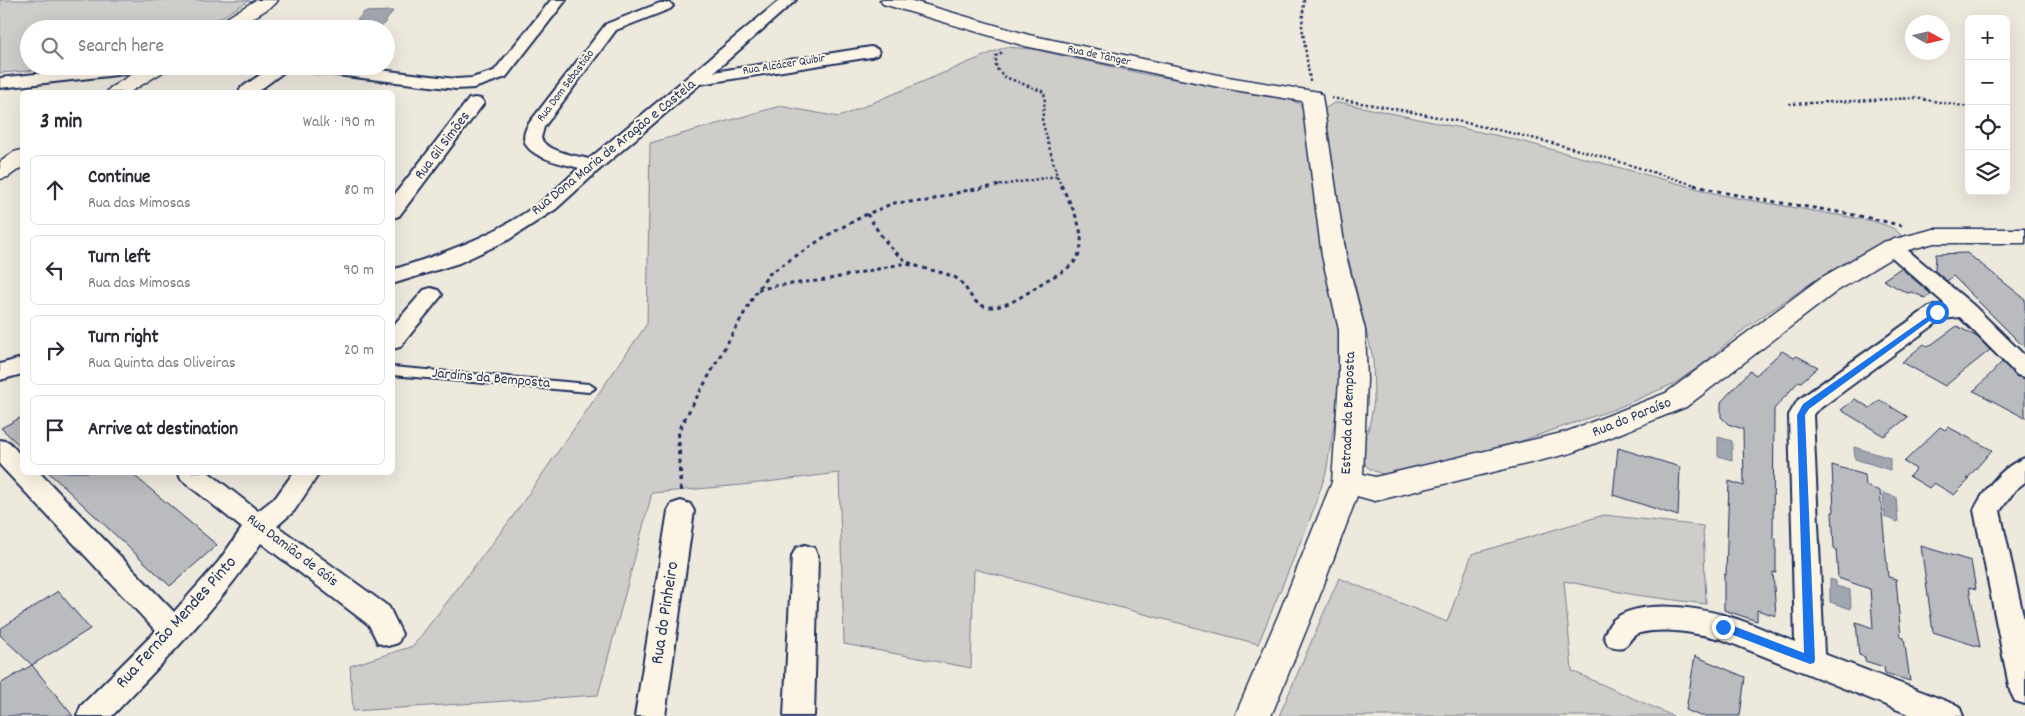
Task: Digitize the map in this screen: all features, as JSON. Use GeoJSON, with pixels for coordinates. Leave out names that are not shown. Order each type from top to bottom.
{"type":"FeatureCollection","features":[{"type":"Feature","properties":{"kind":"street"},"geometry":{"type":"LineString","coordinates":[[237,20],[269,0]]}},
{"type":"Feature","properties":{"kind":"street"},"geometry":{"type":"LineString","coordinates":[[379,75],[456,84],[474,84],[500,74],[559,0]]}},
{"type":"Feature","properties":{"kind":"street","name":"Rua Dona Maria de Aragão e Castela"},"geometry":{"type":"LineString","coordinates":[[395,276],[452,258],[501,236],[549,205],[593,165],[790,0]]}},
{"type":"Feature","properties":{"kind":"street","name":"Rua de Tânger"},"geometry":{"type":"LineString","coordinates":[[889,0],[1025,40],[1228,83],[1312,96]]}},
{"type":"Feature","properties":{"kind":"street","name":"Rua Dom Sebastião"},"geometry":{"type":"LineString","coordinates":[[593,165],[543,151],[534,145],[532,136],[536,126],[611,27],[665,6]]}},
{"type":"Feature","properties":{"kind":"street","name":"Rua Alcácer Quibir"},"geometry":{"type":"LineString","coordinates":[[697,79],[871,52]]}},
{"type":"Feature","properties":{"kind":"street"},"geometry":{"type":"LineString","coordinates":[[0,83],[72,75]]}},
{"type":"Feature","properties":{"kind":"street"},"geometry":{"type":"LineString","coordinates":[[120,90],[144,75]]}},
{"type":"Feature","properties":{"kind":"street"},"geometry":{"type":"LineString","coordinates":[[250,90],[271,75]]}},
{"type":"Feature","properties":{"kind":"street","name":"Estrada da Bemposta"},"geometry":{"type":"LineString","coordinates":[[1253,716],[1295,616],[1347,482],[1353,380],[1352,330],[1334,256],[1312,96]]}},
{"type":"Feature","properties":{"kind":"street","name":"Rua Gil Simões"},"geometry":{"type":"LineString","coordinates":[[395,208],[475,103]]}},
{"type":"Feature","properties":{"kind":"street"},"geometry":{"type":"LineString","coordinates":[[0,172],[20,158]]}},
{"type":"Feature","properties":{"kind":"street","name":"Rua do Paraíso"},"geometry":{"type":"LineString","coordinates":[[1347,482],[1375,489],[1571,442],[1676,400],[1828,285],[1892,247],[1934,236],[2025,236]]}},
{"type":"Feature","properties":{"kind":"street"},"geometry":{"type":"LineString","coordinates":[[1892,247],[1965,310],[2025,369]]}},
{"type":"Feature","properties":{"kind":"street"},"geometry":{"type":"LineString","coordinates":[[395,338],[431,295]]}},
{"type":"Feature","properties":{"kind":"street"},"geometry":{"type":"LineString","coordinates":[[1810,660],[1801,415],[1806,406],[1937,312],[1965,310]]}},
{"type":"Feature","properties":{"kind":"street"},"geometry":{"type":"LineString","coordinates":[[0,372],[20,367]]}},
{"type":"Feature","properties":{"kind":"street"},"geometry":{"type":"LineString","coordinates":[[0,449],[20,469]]}},
{"type":"Feature","properties":{"kind":"street"},"geometry":{"type":"LineString","coordinates":[[2025,468],[2006,483],[1987,510],[2025,691]]}},
{"type":"Feature","properties":{"kind":"street"},"geometry":{"type":"LineString","coordinates":[[26,475],[174,631]]}},
{"type":"Feature","properties":{"kind":"street","name":"Rua Damião de Góis"},"geometry":{"type":"LineString","coordinates":[[194,475],[258,526],[379,616],[388,634]]}},
{"type":"Feature","properties":{"kind":"street"},"geometry":{"type":"LineString","coordinates":[[258,526],[285,504],[306,475]]}},
{"type":"Feature","properties":{"kind":"street","name":"Rua do Pinheiro"},"geometry":{"type":"LineString","coordinates":[[650,716],[681,511]]}},
{"type":"Feature","properties":{"kind":"street","name":"Rua Fernão Mendes Pinto"},"geometry":{"type":"LineString","coordinates":[[92,716],[174,631],[229,570],[258,526]]}},
{"type":"Feature","properties":{"kind":"street"},"geometry":{"type":"LineString","coordinates":[[799,716],[805,556]]}},
{"type":"Feature","properties":{"kind":"street"},"geometry":{"type":"LineString","coordinates":[[1618,636],[1627,625],[1655,619],[1689,620],[1723,627],[1948,716]]}},
{"type":"Feature","properties":{"kind":"lane","name":"Jardins da Bemposta"},"geometry":{"type":"LineString","coordinates":[[395,371],[589,388]]}},
{"type":"Feature","properties":{"kind":"path"},"geometry":{"type":"LineString","coordinates":[[1304,0],[1302,26],[1312,96],[1457,120],[1569,147],[1721,192],[1877,218],[1934,236]]}},
{"type":"Feature","properties":{"kind":"path"},"geometry":{"type":"LineString","coordinates":[[758,290],[826,280],[901,264],[933,270],[962,283],[971,299],[981,305],[991,307],[1006,304],[1062,272],[1078,257],[1081,250],[1080,240],[1078,221],[1057,176],[1042,120],[1045,102],[1044,92],[1004,77],[996,68],[996,56],[1025,40]]}},
{"type":"Feature","properties":{"kind":"path"},"geometry":{"type":"LineString","coordinates":[[1789,104],[1915,98],[1965,106]]}},
{"type":"Feature","properties":{"kind":"path"},"geometry":{"type":"LineString","coordinates":[[681,511],[678,432],[758,290],[769,274],[826,236],[867,214],[894,203],[928,201],[972,190],[1057,176]]}},
{"type":"Feature","properties":{"kind":"path"},"geometry":{"type":"LineString","coordinates":[[867,214],[891,248],[913,265]]}},
{"type":"Feature","properties":{"kind":"shaded area"},"geometry":{"type":"Polygon","coordinates":[[[0,0],[250,0],[216,20],[20,20],[20,71],[0,73],[0,0]]]}},
{"type":"Feature","properties":{"kind":"shaded area"},"geometry":{"type":"Polygon","coordinates":[[[393,11],[386,20],[357,20],[364,12],[393,11]]]}},
{"type":"Feature","properties":{"kind":"shaded area"},"geometry":{"type":"Polygon","coordinates":[[[1005,47],[1033,49],[1144,74],[1287,98],[1300,104],[1306,117],[1337,316],[1342,375],[1326,473],[1310,519],[1258,644],[974,569],[971,668],[844,644],[839,473],[742,485],[652,493],[598,695],[353,711],[350,666],[413,646],[511,519],[647,324],[650,143],[780,106],[839,117],[1005,47]]]}},
{"type":"Feature","properties":{"kind":"shaded area"},"geometry":{"type":"Polygon","coordinates":[[[1334,103],[1343,103],[1513,139],[1725,196],[1873,221],[1893,228],[1901,235],[1897,240],[1820,277],[1747,327],[1700,366],[1675,383],[1615,409],[1521,441],[1396,474],[1383,474],[1366,466],[1363,457],[1363,447],[1374,400],[1373,358],[1348,257],[1325,136],[1324,109],[1334,103]]]}},
{"type":"Feature","properties":{"kind":"shaded area"},"geometry":{"type":"Polygon","coordinates":[[[1718,437],[1732,441],[1732,460],[1718,456],[1718,437]]]}},
{"type":"Feature","properties":{"kind":"shaded area"},"geometry":{"type":"Polygon","coordinates":[[[1854,447],[1890,458],[1890,470],[1855,459],[1854,447]]]}},
{"type":"Feature","properties":{"kind":"shaded area"},"geometry":{"type":"Polygon","coordinates":[[[1883,493],[1896,497],[1898,522],[1885,517],[1883,493]]]}},
{"type":"Feature","properties":{"kind":"shaded area"},"geometry":{"type":"Polygon","coordinates":[[[1604,515],[1703,526],[1706,604],[1635,595],[1564,581],[1572,671],[1673,716],[1279,716],[1339,578],[1447,622],[1472,554],[1604,515]]]}},
{"type":"Feature","properties":{"kind":"shaded area"},"geometry":{"type":"Polygon","coordinates":[[[1830,579],[1836,581],[1836,586],[1850,590],[1851,609],[1830,602],[1830,579]]]}},
{"type":"Feature","properties":{"kind":"building"},"geometry":{"type":"Polygon","coordinates":[[[1967,253],[2025,299],[2025,348],[1953,276],[1947,281],[1935,271],[1936,254],[1967,253]]]}},
{"type":"Feature","properties":{"kind":"building"},"geometry":{"type":"Polygon","coordinates":[[[1901,268],[1931,294],[1925,298],[1912,292],[1907,293],[1883,280],[1901,268]]]}},
{"type":"Feature","properties":{"kind":"building"},"geometry":{"type":"Polygon","coordinates":[[[1957,326],[1977,337],[1990,350],[1945,386],[1902,362],[1924,344],[1928,347],[1957,326]]]}},
{"type":"Feature","properties":{"kind":"building"},"geometry":{"type":"Polygon","coordinates":[[[1782,351],[1794,358],[1797,356],[1818,367],[1801,382],[1799,381],[1774,409],[1773,538],[1776,538],[1776,573],[1773,572],[1776,616],[1757,610],[1757,621],[1724,610],[1729,481],[1744,486],[1743,429],[1728,424],[1721,417],[1721,402],[1750,371],[1756,375],[1782,351]]]}},
{"type":"Feature","properties":{"kind":"building"},"geometry":{"type":"Polygon","coordinates":[[[2002,362],[2016,376],[2025,379],[2025,418],[1974,391],[2002,362]]]}},
{"type":"Feature","properties":{"kind":"building"},"geometry":{"type":"Polygon","coordinates":[[[1855,399],[1870,408],[1880,400],[1908,417],[1884,436],[1841,410],[1855,399]]]}},
{"type":"Feature","properties":{"kind":"building"},"geometry":{"type":"Polygon","coordinates":[[[20,418],[20,446],[1,428],[20,418]]]}},
{"type":"Feature","properties":{"kind":"building"},"geometry":{"type":"Polygon","coordinates":[[[1940,427],[1945,430],[1948,427],[1992,450],[1967,479],[1969,480],[1954,495],[1934,483],[1929,488],[1909,476],[1916,469],[1904,462],[1940,427]]]}},
{"type":"Feature","properties":{"kind":"building"},"geometry":{"type":"Polygon","coordinates":[[[1618,448],[1680,467],[1678,516],[1613,495],[1618,448]]]}},
{"type":"Feature","properties":{"kind":"building"},"geometry":{"type":"Polygon","coordinates":[[[1832,465],[1865,475],[1866,486],[1880,491],[1888,577],[1896,579],[1901,637],[1904,638],[1910,681],[1885,673],[1884,667],[1865,661],[1865,657],[1859,655],[1856,622],[1873,628],[1870,589],[1838,578],[1832,512],[1834,512],[1832,465]]]}},
{"type":"Feature","properties":{"kind":"building"},"geometry":{"type":"Polygon","coordinates":[[[51,475],[134,475],[217,545],[170,586],[51,475]]]}},
{"type":"Feature","properties":{"kind":"building"},"geometry":{"type":"Polygon","coordinates":[[[1921,546],[1971,561],[1976,589],[1969,587],[1980,647],[1933,632],[1921,546]]]}},
{"type":"Feature","properties":{"kind":"building"},"geometry":{"type":"Polygon","coordinates":[[[58,591],[90,629],[32,665],[0,635],[0,629],[58,591]]]}},
{"type":"Feature","properties":{"kind":"building"},"geometry":{"type":"Polygon","coordinates":[[[1695,656],[1745,677],[1740,716],[1700,716],[1686,710],[1695,656]]]}},
{"type":"Feature","properties":{"kind":"building"},"geometry":{"type":"Polygon","coordinates":[[[32,665],[73,716],[0,716],[0,684],[32,665]]]}},
{"type":"Feature","properties":{"kind":"route"},"geometry":{"type":"LineString","coordinates":[[1723,627],[1810,660],[1801,415],[1806,406],[1937,312]]}}]}
